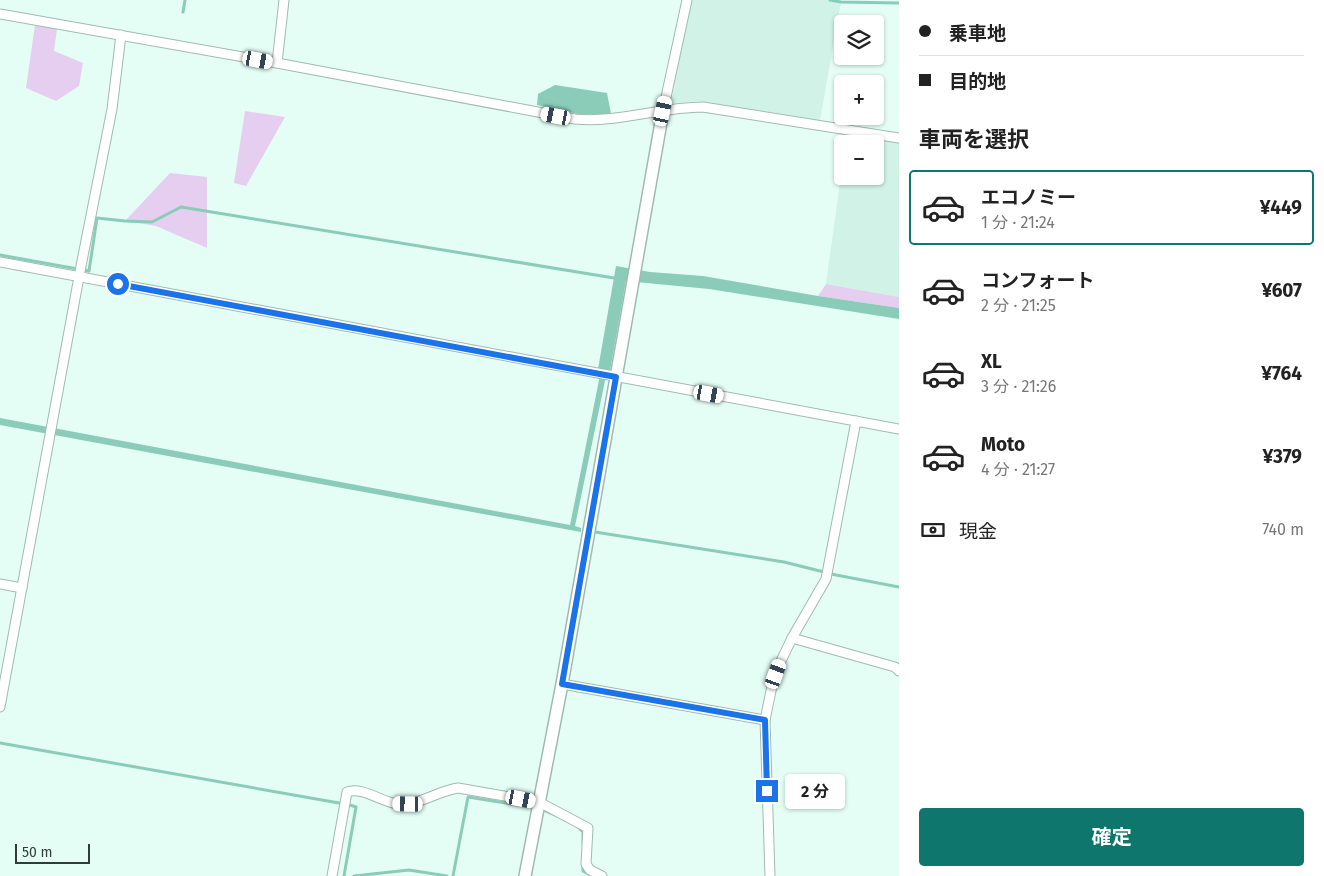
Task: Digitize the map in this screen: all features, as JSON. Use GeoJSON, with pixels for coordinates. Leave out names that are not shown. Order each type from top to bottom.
{"type":"FeatureCollection","features":[{"type":"Feature","properties":{"kind":"street"},"geometry":{"type":"LineString","coordinates":[[277,63],[284,0]]}},
{"type":"Feature","properties":{"kind":"street"},"geometry":{"type":"LineString","coordinates":[[525,876],[562,684],[663,111],[687,0]]}},
{"type":"Feature","properties":{"kind":"street"},"geometry":{"type":"LineString","coordinates":[[0,14],[277,63],[575,119],[592,121],[683,107],[703,107],[899,138]]}},
{"type":"Feature","properties":{"kind":"street"},"geometry":{"type":"LineString","coordinates":[[0,708],[81,266],[112,109],[121,35]]}},
{"type":"Feature","properties":{"kind":"street"},"geometry":{"type":"LineString","coordinates":[[0,262],[899,429]]}},
{"type":"Feature","properties":{"kind":"street"},"geometry":{"type":"LineString","coordinates":[[770,876],[765,720],[772,686],[792,638],[826,579],[856,421]]}},
{"type":"Feature","properties":{"kind":"street"},"geometry":{"type":"LineString","coordinates":[[0,584],[22,588]]}},
{"type":"Feature","properties":{"kind":"street"},"geometry":{"type":"LineString","coordinates":[[792,638],[896,667],[899,671]]}},
{"type":"Feature","properties":{"kind":"street"},"geometry":{"type":"LineString","coordinates":[[562,684],[765,720]]}},
{"type":"Feature","properties":{"kind":"street"},"geometry":{"type":"LineString","coordinates":[[332,876],[347,792],[350,790],[396,804],[408,804],[458,788],[538,802],[588,828],[586,864],[590,870],[602,876]]}},
{"type":"Feature","properties":{"kind":"shaded area"},"geometry":{"type":"Polygon","coordinates":[[[691,0],[830,0],[841,2],[839,15],[834,15],[834,41],[820,120],[699,101],[671,103],[691,0]]]}},
{"type":"Feature","properties":{"kind":"shaded area"},"geometry":{"type":"Polygon","coordinates":[[[35,25],[57,29],[54,51],[83,63],[79,86],[56,101],[26,88],[35,25]]]}},
{"type":"Feature","properties":{"kind":"shaded area"},"geometry":{"type":"Polygon","coordinates":[[[555,85],[607,93],[611,114],[578,114],[537,105],[538,94],[555,85]]]}},
{"type":"Feature","properties":{"kind":"shaded area"},"geometry":{"type":"Polygon","coordinates":[[[245,111],[285,117],[246,186],[234,183],[245,111]]]}},
{"type":"Feature","properties":{"kind":"shaded area"},"geometry":{"type":"Polygon","coordinates":[[[884,140],[899,142],[899,297],[826,284],[840,185],[884,185],[884,140]]]}},
{"type":"Feature","properties":{"kind":"shaded area"},"geometry":{"type":"Polygon","coordinates":[[[170,173],[207,177],[207,248],[156,226],[125,221],[170,173]]]}},
{"type":"Feature","properties":{"kind":"shaded area"},"geometry":{"type":"Polygon","coordinates":[[[616,266],[650,272],[703,276],[899,308],[899,319],[709,289],[626,281],[610,371],[607,371],[575,526],[581,528],[581,532],[0,425],[0,418],[570,525],[601,370],[598,369],[616,266]]]}},
{"type":"Feature","properties":{"kind":"shaded area"},"geometry":{"type":"Polygon","coordinates":[[[826,284],[899,297],[899,308],[818,296],[826,284]]]}},
{"type":"Feature","properties":{"kind":"waterway"},"geometry":{"type":"LineString","coordinates":[[183,12],[185,0]]}},
{"type":"Feature","properties":{"kind":"waterway"},"geometry":{"type":"LineString","coordinates":[[830,0],[841,2],[899,3]]}},
{"type":"Feature","properties":{"kind":"waterway"},"geometry":{"type":"LineString","coordinates":[[0,255],[89,271],[97,218],[152,222],[181,207],[614,278]]}},
{"type":"Feature","properties":{"kind":"waterway"},"geometry":{"type":"LineString","coordinates":[[595,532],[784,562],[836,575],[899,587]]}},
{"type":"Feature","properties":{"kind":"waterway"},"geometry":{"type":"LineString","coordinates":[[0,743],[339,803]]}},
{"type":"Feature","properties":{"kind":"waterway"},"geometry":{"type":"LineString","coordinates":[[453,876],[468,797],[530,807]]}},
{"type":"Feature","properties":{"kind":"waterway"},"geometry":{"type":"LineString","coordinates":[[344,876],[356,807],[350,805]]}},
{"type":"Feature","properties":{"kind":"waterway"},"geometry":{"type":"LineString","coordinates":[[541,809],[557,816]]}},
{"type":"Feature","properties":{"kind":"waterway"},"geometry":{"type":"LineString","coordinates":[[578,827],[583,832],[583,843]]}},
{"type":"Feature","properties":{"kind":"waterway"},"geometry":{"type":"LineString","coordinates":[[583,865],[583,871],[592,876]]}},
{"type":"Feature","properties":{"kind":"waterway"},"geometry":{"type":"LineString","coordinates":[[354,876],[409,870],[447,876]]}},
{"type":"Feature","properties":{"kind":"route"},"geometry":{"type":"LineString","coordinates":[[118,284],[616,377],[562,684],[765,720],[767,791]]}}]}
